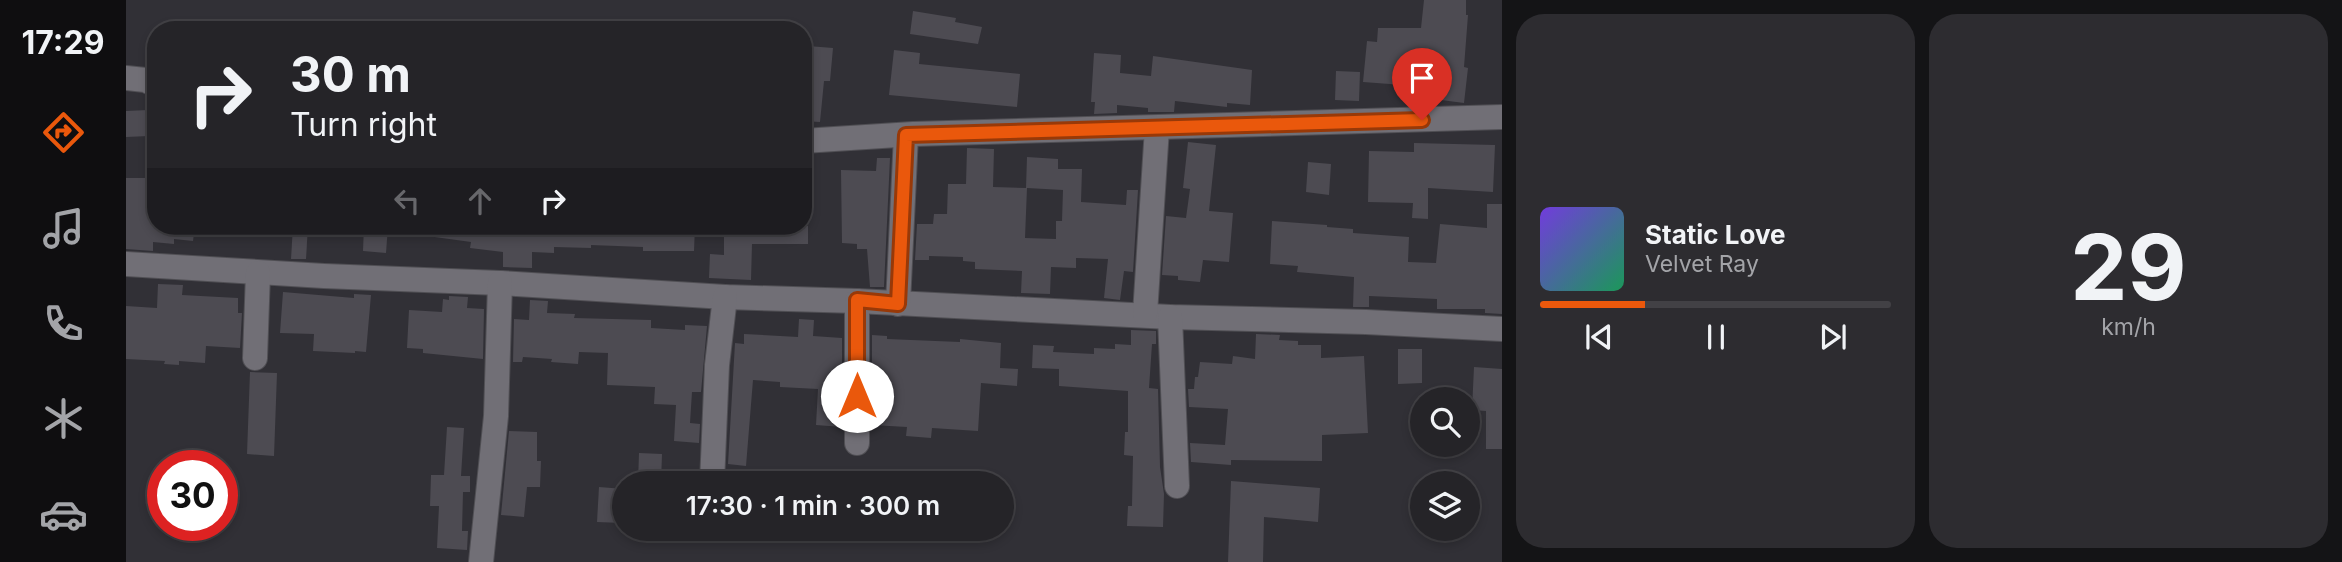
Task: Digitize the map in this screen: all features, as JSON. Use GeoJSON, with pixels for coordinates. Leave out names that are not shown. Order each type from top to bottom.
{"type":"FeatureCollection","features":[{"type":"Feature","properties":{"kind":"street"},"geometry":{"type":"LineString","coordinates":[[126,78],[147,81]]}},
{"type":"Feature","properties":{"kind":"street"},"geometry":{"type":"LineString","coordinates":[[812,140],[906,135],[1502,117]]}},
{"type":"Feature","properties":{"kind":"street"},"geometry":{"type":"LineString","coordinates":[[1145,314],[1157,128]]}},
{"type":"Feature","properties":{"kind":"street"},"geometry":{"type":"LineString","coordinates":[[898,304],[906,135]]}},
{"type":"Feature","properties":{"kind":"street"},"geometry":{"type":"LineString","coordinates":[[126,264],[725,297],[857,300],[1170,317],[1502,329]]}},
{"type":"Feature","properties":{"kind":"street"},"geometry":{"type":"LineString","coordinates":[[255,358],[258,273]]}},
{"type":"Feature","properties":{"kind":"street"},"geometry":{"type":"LineString","coordinates":[[481,562],[496,416],[500,283]]}},
{"type":"Feature","properties":{"kind":"street"},"geometry":{"type":"LineString","coordinates":[[713,471],[717,365],[725,297]]}},
{"type":"Feature","properties":{"kind":"street"},"geometry":{"type":"LineString","coordinates":[[857,300],[857,443]]}},
{"type":"Feature","properties":{"kind":"street"},"geometry":{"type":"LineString","coordinates":[[1170,317],[1177,486]]}},
{"type":"Feature","properties":{"kind":"building"},"geometry":{"type":"Polygon","coordinates":[[[1424,0],[1466,0],[1468,15],[1464,67],[1468,68],[1464,103],[1441,100],[1443,82],[1403,79],[1403,85],[1363,82],[1367,41],[1377,42],[1378,28],[1421,28],[1424,0]]]}},
{"type":"Feature","properties":{"kind":"building"},"geometry":{"type":"Polygon","coordinates":[[[913,11],[956,18],[955,22],[982,27],[978,44],[910,34],[913,11]]]}},
{"type":"Feature","properties":{"kind":"building"},"geometry":{"type":"Polygon","coordinates":[[[812,46],[833,48],[830,81],[824,81],[820,122],[812,122],[812,46]]]}},
{"type":"Feature","properties":{"kind":"building"},"geometry":{"type":"Polygon","coordinates":[[[894,50],[920,53],[919,64],[1020,74],[1017,107],[889,95],[894,50]]]}},
{"type":"Feature","properties":{"kind":"building"},"geometry":{"type":"Polygon","coordinates":[[[1094,53],[1121,55],[1120,73],[1151,76],[1153,56],[1252,70],[1250,105],[1227,103],[1227,107],[1175,101],[1174,112],[1148,112],[1148,108],[1117,105],[1117,113],[1094,114],[1095,102],[1091,102],[1094,53]]]}},
{"type":"Feature","properties":{"kind":"building"},"geometry":{"type":"Polygon","coordinates":[[[1336,71],[1360,72],[1359,101],[1335,100],[1336,71]]]}},
{"type":"Feature","properties":{"kind":"building"},"geometry":{"type":"Polygon","coordinates":[[[147,110],[147,136],[126,137],[126,111],[147,110]]]}},
{"type":"Feature","properties":{"kind":"building"},"geometry":{"type":"Polygon","coordinates":[[[1188,142],[1216,145],[1209,211],[1233,213],[1229,262],[1203,260],[1200,282],[1162,275],[1166,216],[1186,218],[1190,189],[1183,188],[1188,142]]]}},
{"type":"Feature","properties":{"kind":"building"},"geometry":{"type":"Polygon","coordinates":[[[1414,143],[1495,145],[1493,192],[1428,188],[1428,219],[1412,218],[1413,203],[1368,202],[1369,151],[1414,152],[1414,143]]]}},
{"type":"Feature","properties":{"kind":"building"},"geometry":{"type":"Polygon","coordinates":[[[967,148],[994,149],[993,187],[1026,188],[1027,157],[1058,159],[1058,169],[1082,169],[1081,202],[1126,205],[1127,190],[1138,190],[1133,272],[1124,271],[1120,300],[1104,298],[1108,259],[1076,258],[1076,268],[1051,267],[1050,294],[1021,293],[1022,271],[975,269],[975,262],[963,261],[963,257],[929,256],[929,260],[915,260],[917,224],[933,224],[934,214],[947,214],[948,184],[966,184],[967,148]],[[1027,188],[1025,238],[1056,239],[1056,221],[1062,221],[1063,190],[1027,188]]]}},
{"type":"Feature","properties":{"kind":"building"},"geometry":{"type":"Polygon","coordinates":[[[877,158],[890,158],[884,287],[870,287],[867,249],[857,249],[857,244],[842,243],[841,170],[876,171],[877,158]]]}},
{"type":"Feature","properties":{"kind":"building"},"geometry":{"type":"Polygon","coordinates":[[[1308,162],[1331,164],[1329,195],[1306,192],[1308,162]]]}},
{"type":"Feature","properties":{"kind":"building"},"geometry":{"type":"Polygon","coordinates":[[[126,178],[146,178],[147,235],[194,235],[193,241],[174,239],[174,244],[153,242],[153,251],[126,249],[126,178]]]}},
{"type":"Feature","properties":{"kind":"building"},"geometry":{"type":"Polygon","coordinates":[[[1487,204],[1502,204],[1502,314],[1485,313],[1485,309],[1437,309],[1437,299],[1369,296],[1369,307],[1353,307],[1354,277],[1297,272],[1298,266],[1270,264],[1272,221],[1327,225],[1353,229],[1353,233],[1409,237],[1408,262],[1436,263],[1440,224],[1487,228],[1487,204]]]}},
{"type":"Feature","properties":{"kind":"building"},"geometry":{"type":"Polygon","coordinates":[[[292,235],[307,235],[306,259],[291,259],[292,235]]]}},
{"type":"Feature","properties":{"kind":"building"},"geometry":{"type":"Polygon","coordinates":[[[364,235],[387,235],[386,253],[363,251],[364,235]]]}},
{"type":"Feature","properties":{"kind":"building"},"geometry":{"type":"Polygon","coordinates":[[[420,235],[695,235],[694,251],[643,251],[643,247],[591,245],[591,248],[554,247],[554,253],[532,252],[532,268],[503,267],[503,252],[470,248],[471,242],[420,235]]]}},
{"type":"Feature","properties":{"kind":"building"},"geometry":{"type":"Polygon","coordinates":[[[724,235],[808,235],[808,244],[752,244],[751,280],[709,278],[710,254],[724,255],[724,235]]]}},
{"type":"Feature","properties":{"kind":"building"},"geometry":{"type":"Polygon","coordinates":[[[158,284],[183,285],[182,295],[238,298],[238,313],[242,313],[240,348],[206,346],[205,363],[179,361],[179,365],[164,364],[165,361],[126,359],[126,306],[157,308],[158,284]]]}},
{"type":"Feature","properties":{"kind":"building"},"geometry":{"type":"Polygon","coordinates":[[[283,292],[354,298],[354,294],[371,295],[366,352],[313,351],[314,334],[280,333],[283,292]]]}},
{"type":"Feature","properties":{"kind":"building"},"geometry":{"type":"Polygon","coordinates":[[[449,296],[468,297],[467,308],[484,309],[483,359],[423,353],[423,349],[407,348],[409,310],[442,312],[443,299],[449,300],[449,296]]]}},
{"type":"Feature","properties":{"kind":"building"},"geometry":{"type":"Polygon","coordinates":[[[530,300],[548,301],[547,313],[575,314],[574,318],[651,320],[651,328],[685,330],[685,325],[707,326],[701,392],[692,392],[690,423],[700,424],[699,443],[674,441],[676,405],[654,404],[655,387],[607,385],[608,353],[579,352],[578,364],[523,357],[522,362],[513,362],[514,319],[529,320],[530,300]]]}},
{"type":"Feature","properties":{"kind":"building"},"geometry":{"type":"Polygon","coordinates":[[[799,319],[814,320],[813,336],[842,338],[842,427],[816,425],[818,389],[780,387],[780,382],[753,380],[746,466],[728,464],[735,343],[744,344],[744,334],[798,337],[799,319]]]}},
{"type":"Feature","properties":{"kind":"building"},"geometry":{"type":"Polygon","coordinates":[[[1131,330],[1156,331],[1156,344],[1152,344],[1149,388],[1158,389],[1160,467],[1164,494],[1163,527],[1127,526],[1128,506],[1132,506],[1133,456],[1124,455],[1125,432],[1128,432],[1128,391],[1059,386],[1059,369],[1032,368],[1033,345],[1054,346],[1053,352],[1094,354],[1094,348],[1115,349],[1115,344],[1131,345],[1131,330]]]}},
{"type":"Feature","properties":{"kind":"building"},"geometry":{"type":"Polygon","coordinates":[[[1256,334],[1280,335],[1279,340],[1298,341],[1298,345],[1321,345],[1321,358],[1364,356],[1368,433],[1322,435],[1322,461],[1231,460],[1231,465],[1191,462],[1190,443],[1225,445],[1228,409],[1189,407],[1188,389],[1194,389],[1200,362],[1232,364],[1233,356],[1255,359],[1256,334]]]}},
{"type":"Feature","properties":{"kind":"building"},"geometry":{"type":"Polygon","coordinates":[[[872,335],[887,336],[887,339],[960,342],[960,339],[1001,343],[1000,368],[1018,369],[1017,386],[981,383],[978,431],[932,428],[931,438],[906,436],[907,427],[872,425],[872,335]]]}},
{"type":"Feature","properties":{"kind":"building"},"geometry":{"type":"Polygon","coordinates":[[[1398,349],[1422,349],[1422,383],[1398,384],[1398,349]]]}},
{"type":"Feature","properties":{"kind":"building"},"geometry":{"type":"Polygon","coordinates":[[[1474,367],[1502,369],[1502,449],[1486,449],[1486,411],[1480,411],[1480,387],[1473,387],[1474,367]]]}},
{"type":"Feature","properties":{"kind":"building"},"geometry":{"type":"Polygon","coordinates":[[[250,372],[277,373],[274,456],[247,454],[250,372]]]}},
{"type":"Feature","properties":{"kind":"building"},"geometry":{"type":"Polygon","coordinates":[[[447,427],[464,428],[461,476],[470,476],[470,492],[463,492],[462,531],[468,531],[467,550],[437,548],[439,506],[430,506],[431,475],[444,475],[447,427]]]}},
{"type":"Feature","properties":{"kind":"building"},"geometry":{"type":"Polygon","coordinates":[[[509,431],[537,432],[537,461],[541,461],[540,487],[527,487],[524,517],[501,515],[509,431]]]}},
{"type":"Feature","properties":{"kind":"building"},"geometry":{"type":"Polygon","coordinates":[[[639,453],[662,454],[661,471],[638,471],[639,453]]]}},
{"type":"Feature","properties":{"kind":"building"},"geometry":{"type":"Polygon","coordinates":[[[1231,481],[1320,488],[1318,522],[1264,517],[1263,562],[1228,562],[1231,481]]]}},
{"type":"Feature","properties":{"kind":"building"},"geometry":{"type":"Polygon","coordinates":[[[599,487],[612,488],[612,523],[597,522],[599,487]]]}},
{"type":"Feature","properties":{"kind":"route"},"geometry":{"type":"LineString","coordinates":[[857,396],[857,300],[898,304],[906,135],[1422,120]]}}]}
